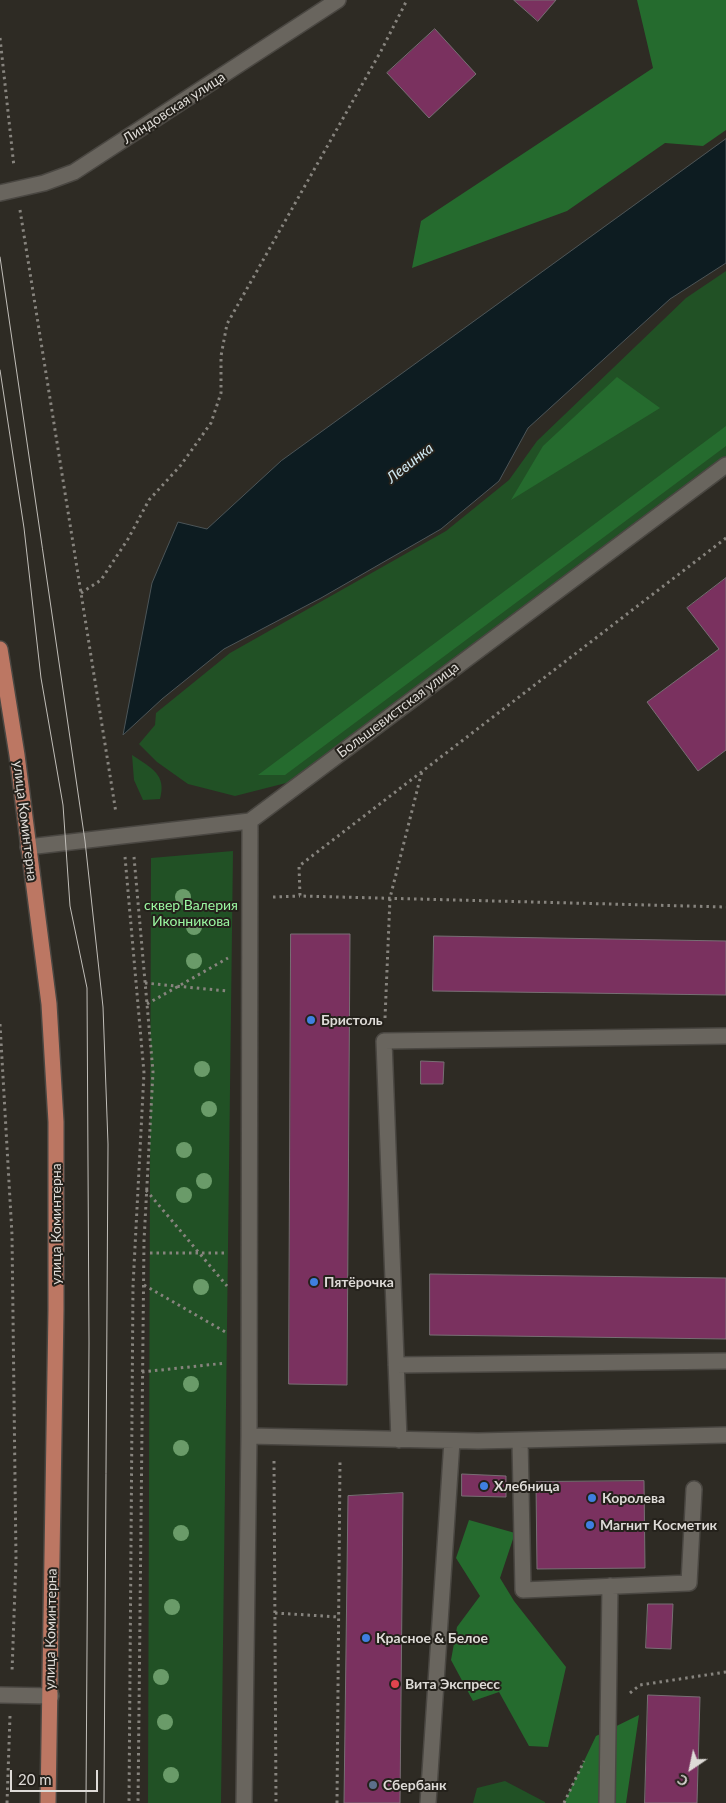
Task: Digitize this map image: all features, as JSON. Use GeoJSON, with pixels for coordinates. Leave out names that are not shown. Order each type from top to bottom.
{"type":"FeatureCollection","features":[{"type":"Feature","properties":{"kind":"main road","name":"улица Коминтерна"},"geometry":{"type":"LineString","coordinates":[[0,650],[17,755],[50,1004],[56,1122],[51,1696],[48,1803]]}},
{"type":"Feature","properties":{"kind":"street","name":"Линдовская улица"},"geometry":{"type":"LineString","coordinates":[[0,193],[17,190],[74,172],[102,156],[338,0]]}},
{"type":"Feature","properties":{"kind":"street","name":"Большевистская улица"},"geometry":{"type":"LineString","coordinates":[[28,847],[250,821],[726,466]]}},
{"type":"Feature","properties":{"kind":"street"},"geometry":{"type":"LineString","coordinates":[[244,1803],[249,1436],[250,821]]}},
{"type":"Feature","properties":{"kind":"street"},"geometry":{"type":"LineString","coordinates":[[399,1440],[384,1041],[726,1036]]}},
{"type":"Feature","properties":{"kind":"street"},"geometry":{"type":"LineString","coordinates":[[396,1365],[726,1362]]}},
{"type":"Feature","properties":{"kind":"street"},"geometry":{"type":"LineString","coordinates":[[249,1436],[452,1441],[726,1435]]}},
{"type":"Feature","properties":{"kind":"street"},"geometry":{"type":"LineString","coordinates":[[520,1440],[522,1590],[688,1583],[694,1489]]}},
{"type":"Feature","properties":{"kind":"street"},"geometry":{"type":"LineString","coordinates":[[428,1803],[452,1441]]}},
{"type":"Feature","properties":{"kind":"street"},"geometry":{"type":"LineString","coordinates":[[608,1803],[610,1586]]}},
{"type":"Feature","properties":{"kind":"street"},"geometry":{"type":"LineString","coordinates":[[5,1695],[51,1696]]}},
{"type":"Feature","properties":{"kind":"path"},"geometry":{"type":"LineString","coordinates":[[80,593],[101,580],[128,538],[149,500],[180,465],[211,423],[221,393],[221,356],[227,324],[376,60],[407,0]]}},
{"type":"Feature","properties":{"kind":"path"},"geometry":{"type":"LineString","coordinates":[[0,38],[17,190],[115,812],[128,836],[153,1072],[143,1285],[138,1803]]}},
{"type":"Feature","properties":{"kind":"path"},"geometry":{"type":"LineString","coordinates":[[300,896],[299,866],[726,538]]}},
{"type":"Feature","properties":{"kind":"path"},"geometry":{"type":"LineString","coordinates":[[384,1041],[390,898],[422,771]]}},
{"type":"Feature","properties":{"kind":"path"},"geometry":{"type":"LineString","coordinates":[[128,836],[144,1073],[133,1286],[129,1803]]}},
{"type":"Feature","properties":{"kind":"path"},"geometry":{"type":"LineString","coordinates":[[273,906],[273,896],[300,896],[726,907]]}},
{"type":"Feature","properties":{"kind":"path"},"geometry":{"type":"LineString","coordinates":[[147,1004],[250,945]]}},
{"type":"Feature","properties":{"kind":"path"},"geometry":{"type":"LineString","coordinates":[[145,983],[250,994]]}},
{"type":"Feature","properties":{"kind":"path"},"geometry":{"type":"LineString","coordinates":[[0,1024],[12,1234],[16,1560],[5,1695],[7,1803]]}},
{"type":"Feature","properties":{"kind":"path"},"geometry":{"type":"LineString","coordinates":[[146,1190],[227,1286]]}},
{"type":"Feature","properties":{"kind":"path"},"geometry":{"type":"LineString","coordinates":[[150,1253],[228,1253]]}},
{"type":"Feature","properties":{"kind":"path"},"geometry":{"type":"LineString","coordinates":[[143,1285],[249,1346]]}},
{"type":"Feature","properties":{"kind":"path"},"geometry":{"type":"LineString","coordinates":[[142,1372],[249,1362]]}},
{"type":"Feature","properties":{"kind":"path"},"geometry":{"type":"LineString","coordinates":[[274,1437],[276,1803]]}},
{"type":"Feature","properties":{"kind":"path"},"geometry":{"type":"LineString","coordinates":[[330,1461],[340,1461]]}},
{"type":"Feature","properties":{"kind":"path"},"geometry":{"type":"LineString","coordinates":[[274,1462],[283,1462]]}},
{"type":"Feature","properties":{"kind":"path"},"geometry":{"type":"LineString","coordinates":[[275,1613],[338,1618]]}},
{"type":"Feature","properties":{"kind":"path"},"geometry":{"type":"LineString","coordinates":[[640,1685],[726,1672]]}},
{"type":"Feature","properties":{"kind":"green space"},"geometry":{"type":"Polygon","coordinates":[[[637,0],[726,0],[726,130],[703,146],[665,143],[567,211],[412,268],[421,221],[653,68],[637,0]]]}},
{"type":"Feature","properties":{"kind":"green space"},"geometry":{"type":"Polygon","coordinates":[[[726,271],[726,456],[290,782],[235,796],[188,784],[157,762],[139,744],[155,725],[156,713],[230,653],[446,531],[509,480],[537,441],[686,298],[726,271]]]}},
{"type":"Feature","properties":{"kind":"green space"},"geometry":{"type":"Polygon","coordinates":[[[617,377],[660,408],[511,500],[543,446],[617,377]]]}},
{"type":"Feature","properties":{"kind":"green space"},"geometry":{"type":"Polygon","coordinates":[[[726,426],[726,446],[285,775],[258,775],[726,426]]]}},
{"type":"Feature","properties":{"kind":"green space"},"geometry":{"type":"Polygon","coordinates":[[[132,755],[156,772],[161,783],[160,799],[143,800],[134,780],[132,755]]]}},
{"type":"Feature","properties":{"kind":"green space","name":"сквер Валерия Иконникова"},"geometry":{"type":"Polygon","coordinates":[[[233,851],[221,1803],[148,1803],[151,858],[233,851]]]}},
{"type":"Feature","properties":{"kind":"green space"},"geometry":{"type":"Polygon","coordinates":[[[469,1520],[515,1533],[500,1578],[514,1601],[566,1667],[548,1747],[529,1746],[499,1692],[473,1701],[451,1660],[457,1627],[480,1596],[456,1558],[469,1520]]]}},
{"type":"Feature","properties":{"kind":"green space"},"geometry":{"type":"Polygon","coordinates":[[[639,1715],[626,1803],[564,1803],[596,1736],[639,1715]]]}},
{"type":"Feature","properties":{"kind":"green space"},"geometry":{"type":"Polygon","coordinates":[[[505,1781],[545,1803],[473,1803],[477,1788],[505,1781]]]}},
{"type":"Feature","properties":{"kind":"water","name":"Левинка"},"geometry":{"type":"Polygon","coordinates":[[[726,139],[726,263],[670,299],[528,428],[499,481],[441,529],[321,598],[224,649],[162,699],[123,735],[152,583],[178,522],[207,529],[281,461],[726,139]]]}},
{"type":"Feature","properties":{"kind":"building"},"geometry":{"type":"Polygon","coordinates":[[[514,0],[556,0],[538,21],[514,0]]]}},
{"type":"Feature","properties":{"kind":"building"},"geometry":{"type":"Polygon","coordinates":[[[435,29],[476,74],[429,118],[387,73],[435,29]]]}},
{"type":"Feature","properties":{"kind":"building"},"geometry":{"type":"Polygon","coordinates":[[[726,578],[726,750],[698,771],[647,702],[719,649],[687,608],[726,578]]]}},
{"type":"Feature","properties":{"kind":"building"},"geometry":{"type":"Polygon","coordinates":[[[291,934],[350,934],[347,1385],[289,1384],[291,934]]]}},
{"type":"Feature","properties":{"kind":"building"},"geometry":{"type":"Polygon","coordinates":[[[434,936],[726,941],[726,995],[433,991],[434,936]]]}},
{"type":"Feature","properties":{"kind":"building"},"geometry":{"type":"Polygon","coordinates":[[[421,1061],[444,1062],[443,1084],[421,1084],[421,1061]]]}},
{"type":"Feature","properties":{"kind":"building"},"geometry":{"type":"Polygon","coordinates":[[[430,1274],[726,1278],[726,1339],[430,1335],[430,1274]]]}},
{"type":"Feature","properties":{"kind":"building","name":"Хлебница"},"geometry":{"type":"Polygon","coordinates":[[[462,1474],[506,1476],[506,1497],[462,1496],[462,1474]]]}},
{"type":"Feature","properties":{"kind":"building","name":"Магнит Косметик"},"geometry":{"type":"Polygon","coordinates":[[[644,1481],[645,1568],[537,1569],[536,1482],[644,1481]]]}},
{"type":"Feature","properties":{"kind":"building"},"geometry":{"type":"Polygon","coordinates":[[[403,1493],[400,1803],[344,1803],[348,1496],[403,1493]]]}},
{"type":"Feature","properties":{"kind":"building"},"geometry":{"type":"Polygon","coordinates":[[[648,1604],[673,1604],[671,1649],[646,1648],[648,1604]]]}},
{"type":"Feature","properties":{"kind":"building"},"geometry":{"type":"Polygon","coordinates":[[[648,1695],[700,1697],[697,1803],[645,1803],[648,1695]]]}},
{"type":"Feature","properties":{"kind":"tram line"},"geometry":{"type":"LineString","coordinates":[[0,257],[85,841],[103,1007],[108,1144],[104,1803]]}},
{"type":"Feature","properties":{"kind":"tram line"},"geometry":{"type":"LineString","coordinates":[[0,370],[24,528],[41,678],[63,805],[70,906],[87,988],[89,1343],[86,1803]]}},
{"type":"Feature","properties":{"kind":"place","name":"Бристоль"},"geometry":{"type":"Point","coordinates":[311,1020]}},
{"type":"Feature","properties":{"kind":"place","name":"Пятёрочка"},"geometry":{"type":"Point","coordinates":[314,1282]}},
{"type":"Feature","properties":{"kind":"place","name":"Хлебница"},"geometry":{"type":"Point","coordinates":[484,1486]}},
{"type":"Feature","properties":{"kind":"place","name":"Королева"},"geometry":{"type":"Point","coordinates":[592,1498]}},
{"type":"Feature","properties":{"kind":"place","name":"Магнит Косметик"},"geometry":{"type":"Point","coordinates":[590,1525]}},
{"type":"Feature","properties":{"kind":"place","name":"Красное & Белое"},"geometry":{"type":"Point","coordinates":[366,1638]}},
{"type":"Feature","properties":{"kind":"place","name":"Вита Экспресс"},"geometry":{"type":"Point","coordinates":[395,1684]}},
{"type":"Feature","properties":{"kind":"place","name":"Сбербанк"},"geometry":{"type":"Point","coordinates":[373,1785]}}]}
